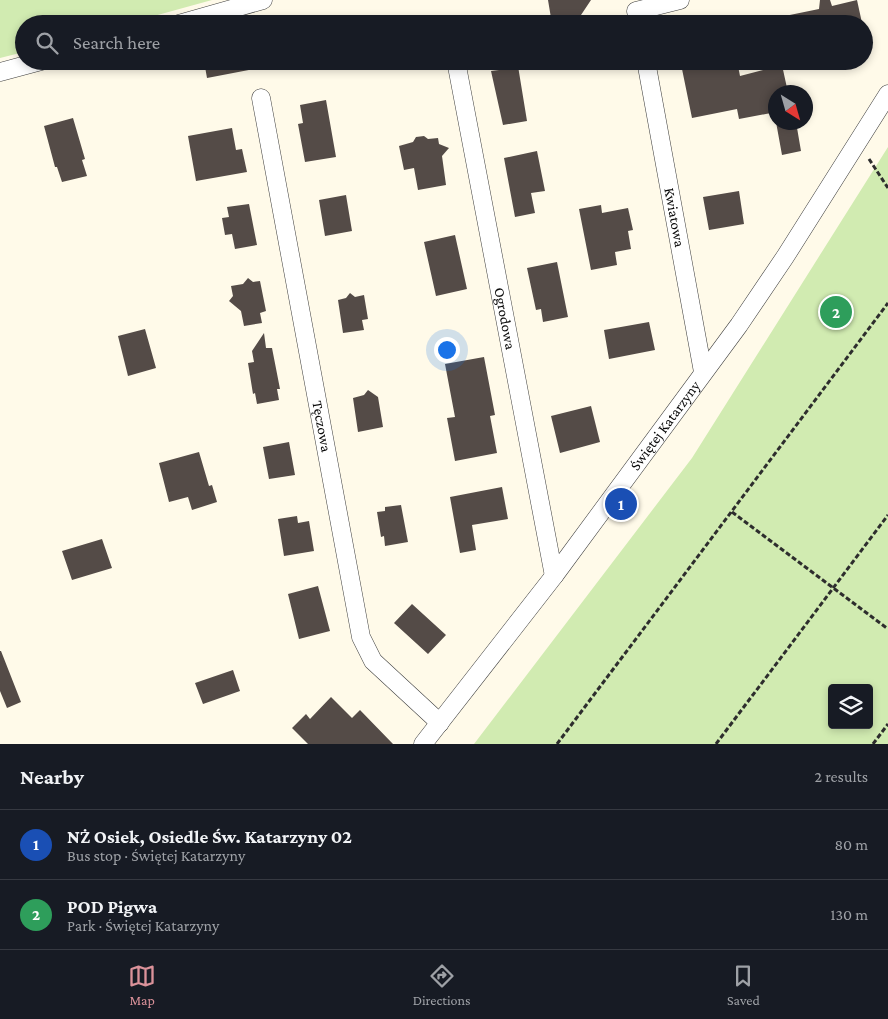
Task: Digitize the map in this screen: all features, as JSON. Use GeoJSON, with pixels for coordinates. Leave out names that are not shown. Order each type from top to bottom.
{"type":"FeatureCollection","features":[{"type":"Feature","properties":{"kind":"street"},"geometry":{"type":"LineString","coordinates":[[210,15],[263,0]]}},
{"type":"Feature","properties":{"kind":"street"},"geometry":{"type":"LineString","coordinates":[[637,15],[636,11],[680,0]]}},
{"type":"Feature","properties":{"kind":"street"},"geometry":{"type":"LineString","coordinates":[[0,72],[15,68]]}},
{"type":"Feature","properties":{"kind":"street","name":"Ogrodowa"},"geometry":{"type":"LineString","coordinates":[[458,70],[554,576]]}},
{"type":"Feature","properties":{"kind":"street","name":"Kwiatowa"},"geometry":{"type":"LineString","coordinates":[[648,70],[703,372]]}},
{"type":"Feature","properties":{"kind":"street","name":"Świętej Katarzyny"},"geometry":{"type":"LineString","coordinates":[[423,744],[554,576],[739,325],[785,257],[888,94]]}},
{"type":"Feature","properties":{"kind":"street","name":"Tęczowa"},"geometry":{"type":"LineString","coordinates":[[261,98],[361,637],[373,661],[440,724]]}},
{"type":"Feature","properties":{"kind":"path"},"geometry":{"type":"LineString","coordinates":[[856,142],[888,188]]}},
{"type":"Feature","properties":{"kind":"path"},"geometry":{"type":"LineString","coordinates":[[557,744],[888,303]]}},
{"type":"Feature","properties":{"kind":"path"},"geometry":{"type":"LineString","coordinates":[[732,512],[888,629]]}},
{"type":"Feature","properties":{"kind":"path"},"geometry":{"type":"LineString","coordinates":[[716,744],[888,516]]}},
{"type":"Feature","properties":{"kind":"path"},"geometry":{"type":"LineString","coordinates":[[873,744],[888,724]]}},
{"type":"Feature","properties":{"kind":"green space"},"geometry":{"type":"Polygon","coordinates":[[[0,0],[212,0],[158,15],[15,15],[15,54],[0,58],[0,0]]]}},
{"type":"Feature","properties":{"kind":"green space"},"geometry":{"type":"Polygon","coordinates":[[[888,147],[888,744],[474,744],[692,458],[888,147]]]}},
{"type":"Feature","properties":{"kind":"building"},"geometry":{"type":"Polygon","coordinates":[[[548,0],[591,0],[581,15],[550,15],[548,0]]]}},
{"type":"Feature","properties":{"kind":"building"},"geometry":{"type":"Polygon","coordinates":[[[820,0],[830,0],[832,6],[857,0],[860,15],[790,15],[819,9],[820,0]]]}},
{"type":"Feature","properties":{"kind":"building"},"geometry":{"type":"Polygon","coordinates":[[[206,70],[249,70],[207,78],[206,70]]]}},
{"type":"Feature","properties":{"kind":"building"},"geometry":{"type":"Polygon","coordinates":[[[519,70],[527,121],[503,125],[491,71],[519,70]]]}},
{"type":"Feature","properties":{"kind":"building"},"geometry":{"type":"Polygon","coordinates":[[[682,70],[739,70],[740,76],[763,70],[783,70],[786,85],[768,85],[768,114],[739,119],[737,109],[692,118],[682,70]]]}},
{"type":"Feature","properties":{"kind":"building"},"geometry":{"type":"Polygon","coordinates":[[[326,100],[336,157],[305,162],[298,124],[303,123],[300,105],[326,100]]]}},
{"type":"Feature","properties":{"kind":"building"},"geometry":{"type":"Polygon","coordinates":[[[73,118],[85,159],[82,160],[87,176],[62,182],[57,167],[55,167],[44,126],[73,118]]]}},
{"type":"Feature","properties":{"kind":"building"},"geometry":{"type":"Polygon","coordinates":[[[232,128],[236,150],[242,149],[247,172],[196,181],[188,136],[232,128]]]}},
{"type":"Feature","properties":{"kind":"building"},"geometry":{"type":"Polygon","coordinates":[[[777,130],[797,130],[801,151],[782,155],[777,130]]]}},
{"type":"Feature","properties":{"kind":"building"},"geometry":{"type":"Polygon","coordinates":[[[424,136],[428,139],[438,138],[439,144],[449,148],[442,156],[446,185],[418,190],[414,168],[404,170],[399,146],[413,142],[416,137],[424,136]]]}},
{"type":"Feature","properties":{"kind":"building"},"geometry":{"type":"Polygon","coordinates":[[[537,151],[545,191],[531,193],[535,213],[515,217],[504,158],[537,151]]]}},
{"type":"Feature","properties":{"kind":"building"},"geometry":{"type":"Polygon","coordinates":[[[739,191],[744,224],[709,230],[703,197],[739,191]]]}},
{"type":"Feature","properties":{"kind":"building"},"geometry":{"type":"Polygon","coordinates":[[[346,195],[352,231],[325,236],[319,200],[346,195]]]}},
{"type":"Feature","properties":{"kind":"building"},"geometry":{"type":"Polygon","coordinates":[[[249,204],[257,245],[235,249],[232,234],[225,235],[222,218],[229,217],[227,207],[249,204]]]}},
{"type":"Feature","properties":{"kind":"building"},"geometry":{"type":"Polygon","coordinates":[[[601,205],[602,213],[628,208],[633,230],[628,231],[631,249],[615,252],[617,265],[591,270],[579,209],[601,205]]]}},
{"type":"Feature","properties":{"kind":"building"},"geometry":{"type":"Polygon","coordinates":[[[455,235],[467,289],[436,296],[424,242],[455,235]]]}},
{"type":"Feature","properties":{"kind":"building"},"geometry":{"type":"Polygon","coordinates":[[[557,262],[568,317],[543,322],[541,309],[536,310],[527,268],[557,262]]]}},
{"type":"Feature","properties":{"kind":"building"},"geometry":{"type":"Polygon","coordinates":[[[248,278],[253,282],[260,281],[266,311],[260,313],[262,323],[244,326],[241,311],[229,301],[233,296],[231,286],[243,284],[248,278]]]}},
{"type":"Feature","properties":{"kind":"building"},"geometry":{"type":"Polygon","coordinates":[[[350,293],[355,297],[364,295],[368,319],[362,320],[364,330],[343,333],[338,300],[346,298],[350,293]]]}},
{"type":"Feature","properties":{"kind":"building"},"geometry":{"type":"Polygon","coordinates":[[[649,322],[655,350],[609,359],[604,330],[649,322]]]}},
{"type":"Feature","properties":{"kind":"building"},"geometry":{"type":"Polygon","coordinates":[[[145,329],[156,368],[128,376],[118,336],[145,329]]]}},
{"type":"Feature","properties":{"kind":"building"},"geometry":{"type":"Polygon","coordinates":[[[264,333],[266,348],[272,348],[280,389],[277,389],[279,400],[257,404],[255,393],[253,394],[248,363],[254,362],[252,351],[264,333]]]}},
{"type":"Feature","properties":{"kind":"building"},"geometry":{"type":"Polygon","coordinates":[[[484,357],[495,415],[490,416],[497,453],[455,461],[447,418],[455,417],[445,364],[484,357]]]}},
{"type":"Feature","properties":{"kind":"building"},"geometry":{"type":"Polygon","coordinates":[[[368,390],[378,397],[383,427],[358,432],[353,398],[364,395],[368,390]]]}},
{"type":"Feature","properties":{"kind":"building"},"geometry":{"type":"Polygon","coordinates":[[[591,406],[600,442],[560,453],[551,416],[591,406]]]}},
{"type":"Feature","properties":{"kind":"building"},"geometry":{"type":"Polygon","coordinates":[[[289,442],[295,475],[269,479],[263,447],[289,442]]]}},
{"type":"Feature","properties":{"kind":"building"},"geometry":{"type":"Polygon","coordinates":[[[199,452],[209,486],[212,485],[217,502],[192,510],[188,497],[169,502],[159,463],[199,452]]]}},
{"type":"Feature","properties":{"kind":"building"},"geometry":{"type":"Polygon","coordinates":[[[502,487],[508,519],[472,525],[476,550],[460,553],[450,497],[502,487]]]}},
{"type":"Feature","properties":{"kind":"building"},"geometry":{"type":"Polygon","coordinates":[[[401,505],[408,542],[385,546],[384,536],[381,537],[377,512],[385,511],[385,507],[401,505]]]}},
{"type":"Feature","properties":{"kind":"building"},"geometry":{"type":"Polygon","coordinates":[[[297,516],[298,523],[309,521],[314,551],[284,556],[278,519],[297,516]]]}},
{"type":"Feature","properties":{"kind":"building"},"geometry":{"type":"Polygon","coordinates":[[[102,539],[112,568],[72,580],[62,551],[102,539]]]}},
{"type":"Feature","properties":{"kind":"building"},"geometry":{"type":"Polygon","coordinates":[[[318,586],[330,631],[299,639],[288,594],[318,586]]]}},
{"type":"Feature","properties":{"kind":"building"},"geometry":{"type":"Polygon","coordinates":[[[412,604],[446,635],[428,654],[394,623],[412,604]]]}},
{"type":"Feature","properties":{"kind":"building"},"geometry":{"type":"Polygon","coordinates":[[[0,651],[21,702],[7,708],[0,691],[0,651]]]}},
{"type":"Feature","properties":{"kind":"building"},"geometry":{"type":"Polygon","coordinates":[[[233,670],[240,691],[203,704],[195,683],[233,670]]]}},
{"type":"Feature","properties":{"kind":"building"},"geometry":{"type":"Polygon","coordinates":[[[331,697],[352,718],[360,710],[393,744],[308,744],[292,728],[306,714],[310,719],[331,697]]]}},
{"type":"Feature","properties":{"kind":"place","name":"POD Pigwa"},"geometry":{"type":"Point","coordinates":[836,312]}},
{"type":"Feature","properties":{"kind":"place","name":"NŻ Osiek, Osiedle Św. Katarzyny 02"},"geometry":{"type":"Point","coordinates":[621,504]}}]}
